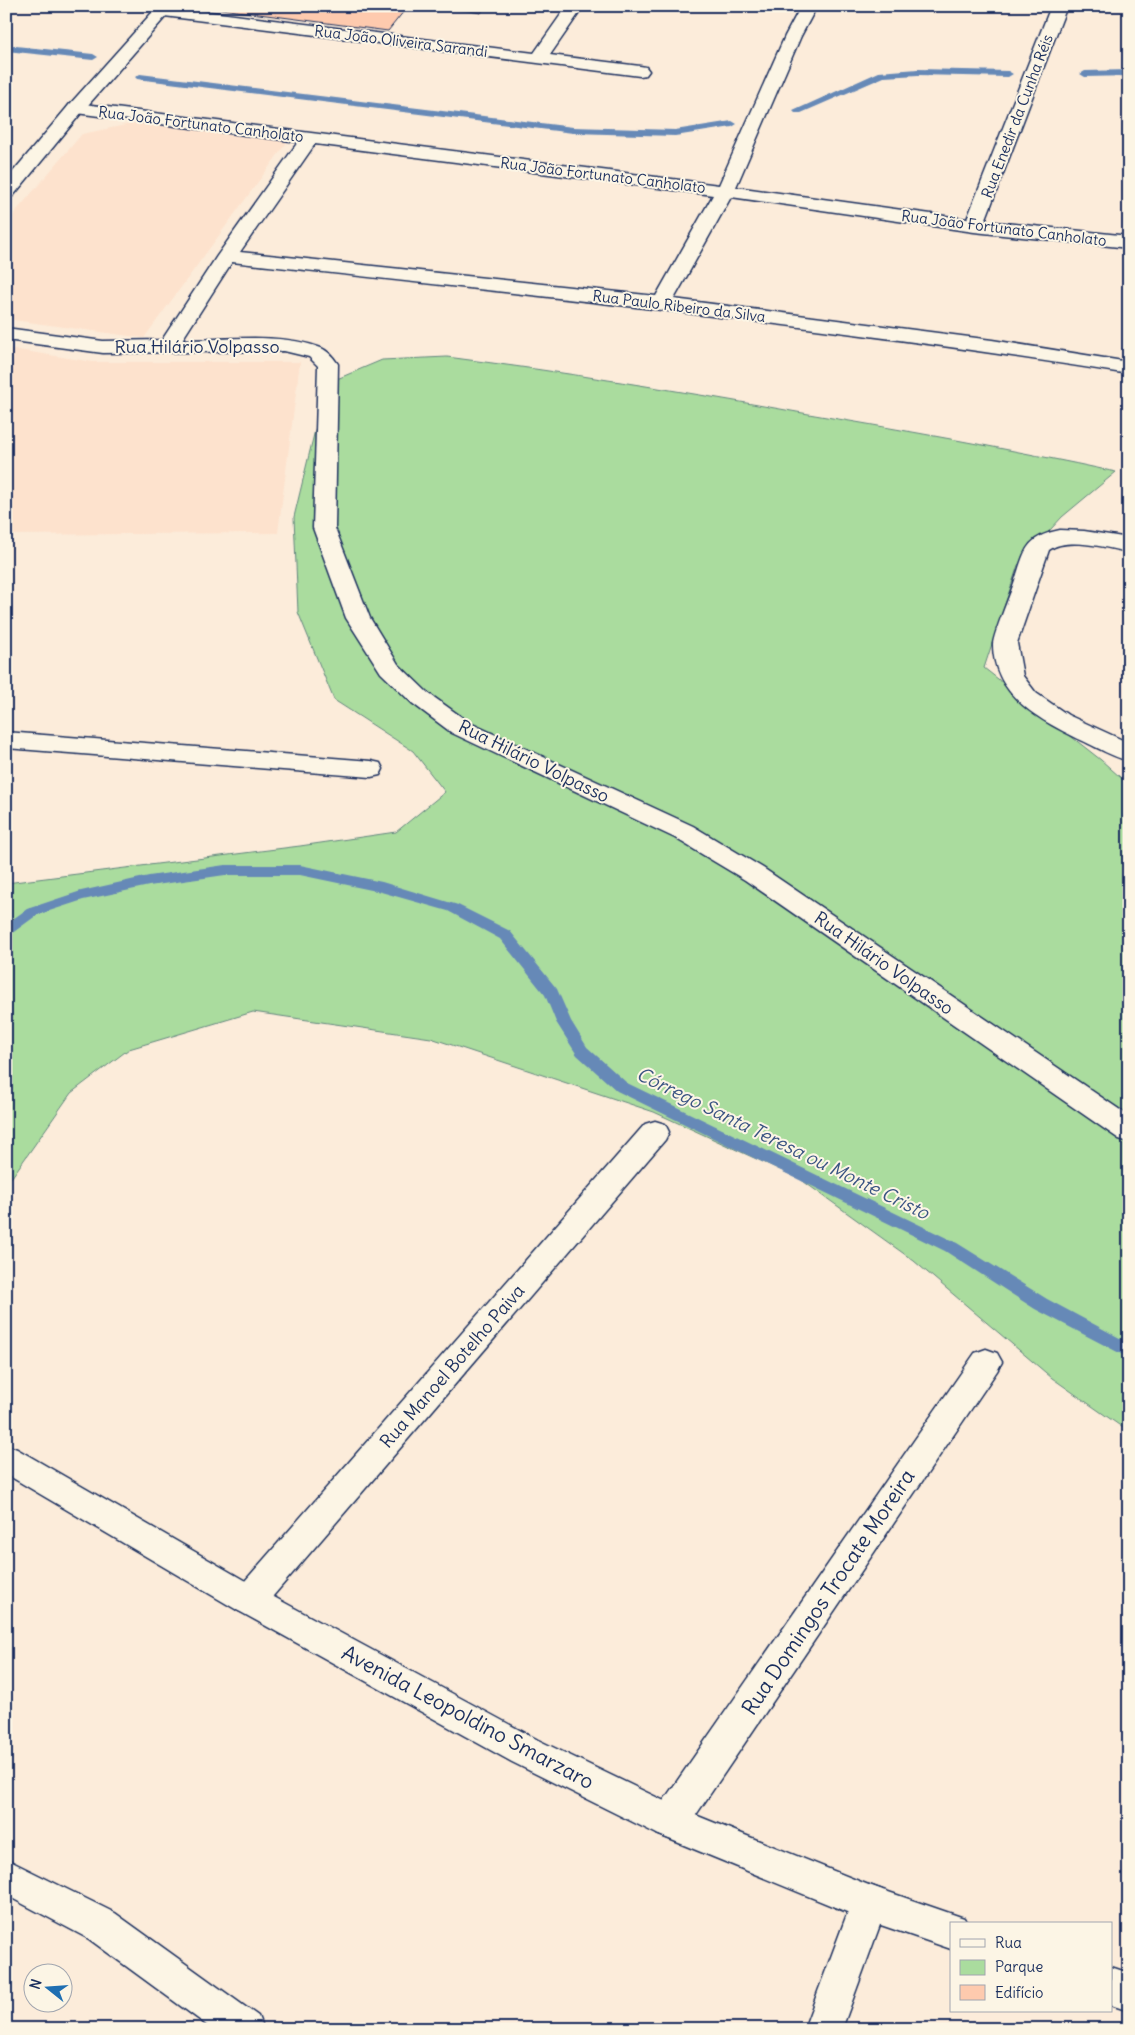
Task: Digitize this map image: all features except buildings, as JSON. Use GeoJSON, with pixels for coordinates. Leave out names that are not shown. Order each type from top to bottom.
{"type":"FeatureCollection","features":[{"type":"Feature","properties":{"kind":"street"},"geometry":{"type":"LineString","coordinates":[[539,58],[576,6]]}},
{"type":"Feature","properties":{"kind":"street"},"geometry":{"type":"LineString","coordinates":[[662,303],[725,190],[808,6]]}},
{"type":"Feature","properties":{"kind":"street","name":"Rua Enedir da Cunha Réis"},"geometry":{"type":"LineString","coordinates":[[974,226],[1059,6]]}},
{"type":"Feature","properties":{"kind":"street"},"geometry":{"type":"LineString","coordinates":[[6,192],[76,108],[164,9]]}},
{"type":"Feature","properties":{"kind":"street","name":"Rua João Oliveira Sarandi"},"geometry":{"type":"LineString","coordinates":[[164,9],[640,71]]}},
{"type":"Feature","properties":{"kind":"street","name":"Rua João Fortunato Canholato"},"geometry":{"type":"LineString","coordinates":[[76,108],[725,190],[974,226],[1129,242]]}},
{"type":"Feature","properties":{"kind":"street"},"geometry":{"type":"LineString","coordinates":[[168,346],[227,256],[310,138]]}},
{"type":"Feature","properties":{"kind":"street","name":"Rua Paulo Ribeiro da Silva"},"geometry":{"type":"LineString","coordinates":[[227,256],[662,303],[992,346],[1129,368]]}},
{"type":"Feature","properties":{"kind":"street","name":"Rua Hilário Volpasso"},"geometry":{"type":"LineString","coordinates":[[6,334],[103,347],[284,344],[316,353],[328,364],[324,528],[358,618],[389,668],[420,698],[462,728],[684,832],[754,874],[1129,1131]]}},
{"type":"Feature","properties":{"kind":"street"},"geometry":{"type":"LineString","coordinates":[[1129,545],[1068,536],[1053,538],[1043,542],[1036,552],[1006,643],[1011,677],[1028,698],[1059,720],[1129,753]]}},
{"type":"Feature","properties":{"kind":"street"},"geometry":{"type":"LineString","coordinates":[[6,740],[371,768]]}},
{"type":"Feature","properties":{"kind":"street","name":"Rua Manoel Botelho Paiva"},"geometry":{"type":"LineString","coordinates":[[249,1600],[655,1132]]}},
{"type":"Feature","properties":{"kind":"street","name":"Rua Domingos Trocate Moreira"},"geometry":{"type":"LineString","coordinates":[[670,1822],[986,1362]]}},
{"type":"Feature","properties":{"kind":"street","name":"Avenida Leopoldino Smarzaro"},"geometry":{"type":"LineString","coordinates":[[6,1458],[249,1600],[525,1751],[670,1822],[869,1903],[950,1931]]}},
{"type":"Feature","properties":{"kind":"street"},"geometry":{"type":"LineString","coordinates":[[6,1876],[102,1926],[244,2029]]}},
{"type":"Feature","properties":{"kind":"street"},"geometry":{"type":"LineString","coordinates":[[823,2029],[869,1903]]}},
{"type":"Feature","properties":{"kind":"street"},"geometry":{"type":"LineString","coordinates":[[1112,1986],[1129,1992]]}},
{"type":"Feature","properties":{"kind":"shaded area"},"geometry":{"type":"Polygon","coordinates":[[[140,122],[288,141],[144,338],[6,319],[6,223],[82,134],[140,122]]]}},
{"type":"Feature","properties":{"kind":"shaded area"},"geometry":{"type":"Polygon","coordinates":[[[6,348],[93,362],[300,362],[278,533],[6,535],[6,348]]]}},
{"type":"Feature","properties":{"kind":"green space"},"geometry":{"type":"Polygon","coordinates":[[[447,357],[579,375],[710,397],[957,440],[1116,472],[1062,517],[1018,565],[984,668],[1101,760],[1129,785],[1129,1432],[1052,1378],[914,1261],[800,1179],[654,1112],[431,1038],[253,1012],[129,1049],[71,1093],[12,1177],[6,1181],[6,883],[396,832],[445,792],[413,751],[334,700],[298,612],[294,517],[315,430],[337,379],[382,360],[447,357]]]}},
{"type":"Feature","properties":{"kind":"waterway"},"geometry":{"type":"LineString","coordinates":[[6,48],[93,57]]}},
{"type":"Feature","properties":{"kind":"waterway"},"geometry":{"type":"LineString","coordinates":[[798,111],[882,74],[918,72],[1008,74]]}},
{"type":"Feature","properties":{"kind":"waterway"},"geometry":{"type":"LineString","coordinates":[[1085,74],[1129,73]]}},
{"type":"Feature","properties":{"kind":"waterway"},"geometry":{"type":"LineString","coordinates":[[140,77],[573,130],[675,133],[732,124]]}},
{"type":"Feature","properties":{"kind":"waterway","name":"Córrego Santa Teresa ou Monte Cristo"},"geometry":{"type":"LineString","coordinates":[[6,931],[32,912],[81,896],[149,881],[225,870],[300,870],[382,887],[453,908],[505,935],[552,993],[564,1022],[582,1051],[622,1087],[951,1247],[1041,1304],[1129,1351]]}}]}
